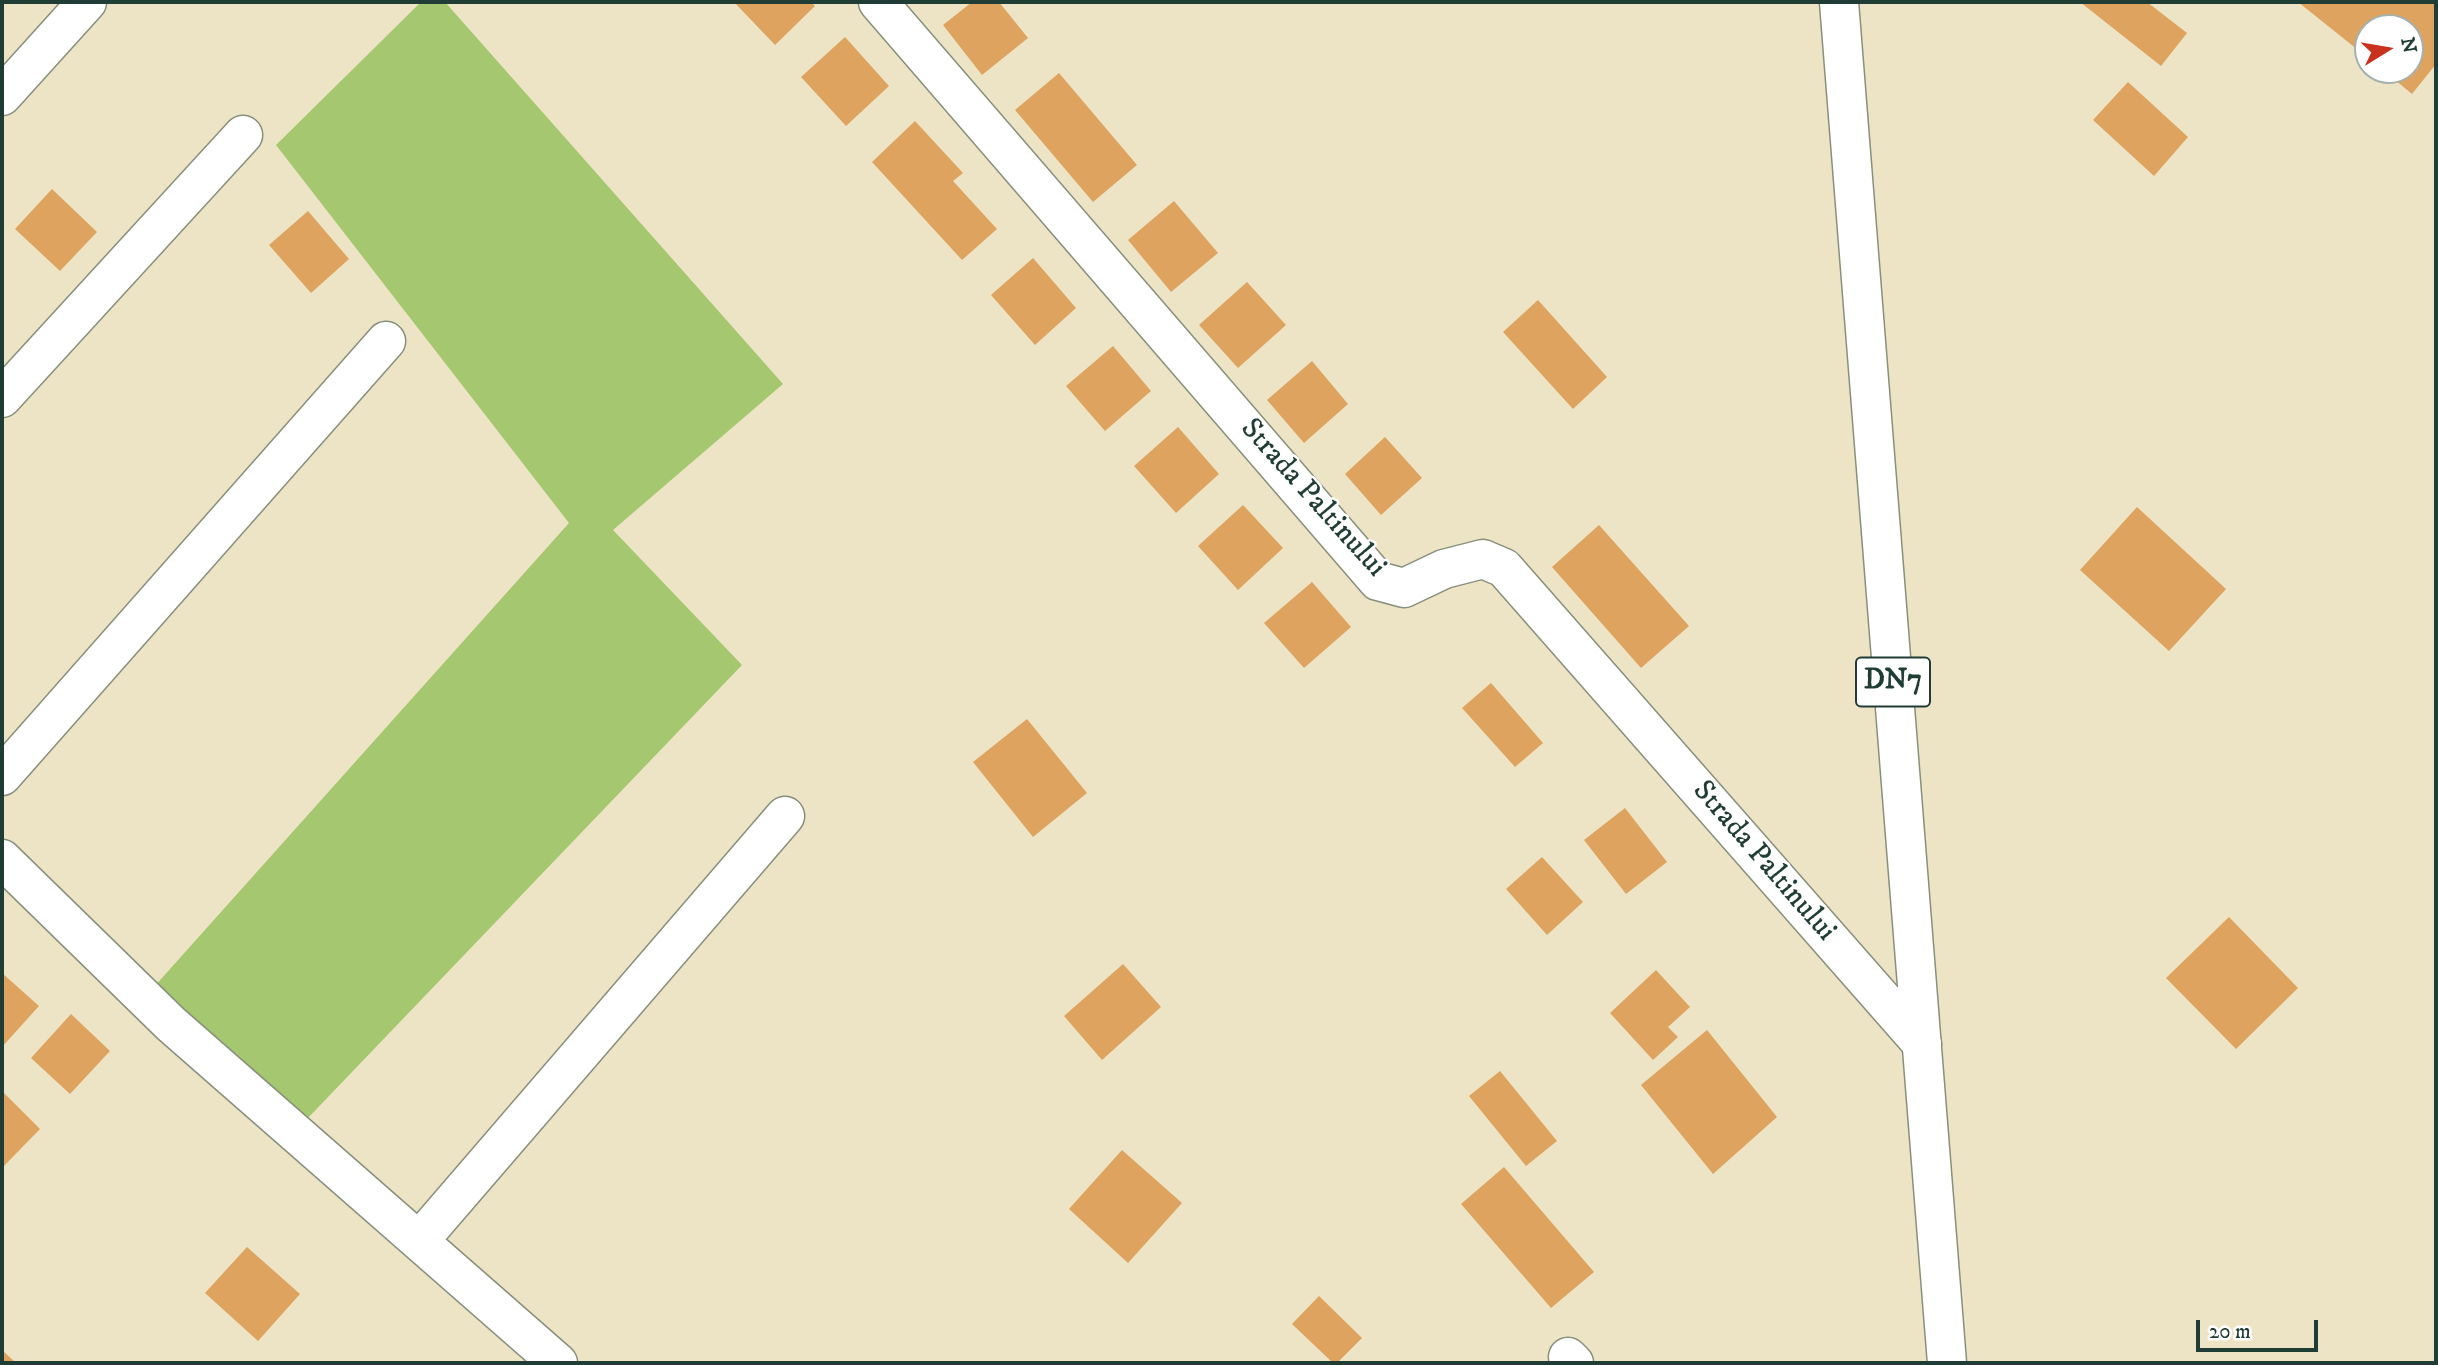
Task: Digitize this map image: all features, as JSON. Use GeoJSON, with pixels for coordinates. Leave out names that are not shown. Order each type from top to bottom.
{"type":"FeatureCollection","features":[{"type":"Feature","properties":{"kind":"street"},"geometry":{"type":"LineString","coordinates":[[2,96],[87,2]]}},
{"type":"Feature","properties":{"kind":"street","name":"Strada Paltinului"},"geometry":{"type":"LineString","coordinates":[[878,2],[1378,581],[1404,588],[1444,569],[1483,559],[1504,568],[1922,1044]]}},
{"type":"Feature","properties":{"kind":"street","name":"DN7"},"geometry":{"type":"LineString","coordinates":[[1839,2],[1947,1363]]}},
{"type":"Feature","properties":{"kind":"street"},"geometry":{"type":"LineString","coordinates":[[2,398],[243,135]]}},
{"type":"Feature","properties":{"kind":"street"},"geometry":{"type":"LineString","coordinates":[[2,776],[387,341]]}},
{"type":"Feature","properties":{"kind":"street"},"geometry":{"type":"LineString","coordinates":[[419,1241],[785,816]]}},
{"type":"Feature","properties":{"kind":"street"},"geometry":{"type":"LineString","coordinates":[[2,859],[171,1024],[558,1363]]}},
{"type":"Feature","properties":{"kind":"green space"},"geometry":{"type":"Polygon","coordinates":[[[421,2],[445,2],[783,384],[613,530],[742,665],[306,1120],[153,988],[569,523],[276,145],[421,2]]]}},
{"type":"Feature","properties":{"kind":"building"},"geometry":{"type":"Polygon","coordinates":[[[734,2],[811,2],[815,6],[775,45],[734,2]]]}},
{"type":"Feature","properties":{"kind":"building"},"geometry":{"type":"Polygon","coordinates":[[[972,2],[999,2],[1028,38],[982,75],[943,25],[972,2]]]}},
{"type":"Feature","properties":{"kind":"building"},"geometry":{"type":"Polygon","coordinates":[[[2080,2],[2147,2],[2187,33],[2161,66],[2080,2]]]}},
{"type":"Feature","properties":{"kind":"building"},"geometry":{"type":"Polygon","coordinates":[[[2298,2],[2436,2],[2436,64],[2424,79],[2424,14],[2354,14],[2354,47],[2298,2]]]}},
{"type":"Feature","properties":{"kind":"building"},"geometry":{"type":"Polygon","coordinates":[[[845,37],[889,86],[846,126],[801,77],[845,37]]]}},
{"type":"Feature","properties":{"kind":"building"},"geometry":{"type":"Polygon","coordinates":[[[1059,73],[1137,165],[1093,202],[1015,110],[1059,73]]]}},
{"type":"Feature","properties":{"kind":"building"},"geometry":{"type":"Polygon","coordinates":[[[2128,82],[2188,137],[2154,176],[2093,120],[2128,82]]]}},
{"type":"Feature","properties":{"kind":"building"},"geometry":{"type":"Polygon","coordinates":[[[2400,84],[2420,84],[2412,94],[2400,84]]]}},
{"type":"Feature","properties":{"kind":"building"},"geometry":{"type":"Polygon","coordinates":[[[915,121],[963,173],[953,181],[997,229],[962,260],[872,162],[915,121]]]}},
{"type":"Feature","properties":{"kind":"building"},"geometry":{"type":"Polygon","coordinates":[[[52,189],[97,232],[60,271],[15,229],[52,189]]]}},
{"type":"Feature","properties":{"kind":"building"},"geometry":{"type":"Polygon","coordinates":[[[1174,201],[1218,253],[1171,292],[1128,240],[1174,201]]]}},
{"type":"Feature","properties":{"kind":"building"},"geometry":{"type":"Polygon","coordinates":[[[308,211],[349,259],[311,293],[269,245],[308,211]]]}},
{"type":"Feature","properties":{"kind":"building"},"geometry":{"type":"Polygon","coordinates":[[[1033,258],[1076,308],[1035,345],[991,295],[1033,258]]]}},
{"type":"Feature","properties":{"kind":"building"},"geometry":{"type":"Polygon","coordinates":[[[1247,282],[1286,325],[1238,368],[1199,325],[1247,282]]]}},
{"type":"Feature","properties":{"kind":"building"},"geometry":{"type":"Polygon","coordinates":[[[1538,300],[1607,377],[1573,409],[1503,332],[1538,300]]]}},
{"type":"Feature","properties":{"kind":"building"},"geometry":{"type":"Polygon","coordinates":[[[1113,346],[1151,391],[1105,431],[1066,386],[1113,346]]]}},
{"type":"Feature","properties":{"kind":"building"},"geometry":{"type":"Polygon","coordinates":[[[1312,361],[1348,404],[1304,443],[1267,400],[1312,361]]]}},
{"type":"Feature","properties":{"kind":"building"},"geometry":{"type":"Polygon","coordinates":[[[1178,427],[1219,474],[1176,513],[1134,466],[1178,427]]]}},
{"type":"Feature","properties":{"kind":"building"},"geometry":{"type":"Polygon","coordinates":[[[1385,437],[1422,478],[1381,515],[1345,474],[1385,437]]]}},
{"type":"Feature","properties":{"kind":"building"},"geometry":{"type":"Polygon","coordinates":[[[1243,505],[1283,548],[1238,590],[1198,546],[1243,505]]]}},
{"type":"Feature","properties":{"kind":"building"},"geometry":{"type":"Polygon","coordinates":[[[2137,507],[2226,589],[2169,651],[2080,570],[2137,507]]]}},
{"type":"Feature","properties":{"kind":"building"},"geometry":{"type":"Polygon","coordinates":[[[1599,525],[1689,626],[1641,668],[1552,567],[1599,525]]]}},
{"type":"Feature","properties":{"kind":"building"},"geometry":{"type":"Polygon","coordinates":[[[1312,582],[1351,627],[1304,668],[1264,623],[1312,582]]]}},
{"type":"Feature","properties":{"kind":"building"},"geometry":{"type":"Polygon","coordinates":[[[1491,683],[1543,743],[1515,767],[1462,708],[1491,683]]]}},
{"type":"Feature","properties":{"kind":"building"},"geometry":{"type":"Polygon","coordinates":[[[1027,719],[1087,793],[1033,837],[973,762],[1027,719]]]}},
{"type":"Feature","properties":{"kind":"building"},"geometry":{"type":"Polygon","coordinates":[[[1625,808],[1667,862],[1626,894],[1584,840],[1625,808]]]}},
{"type":"Feature","properties":{"kind":"building"},"geometry":{"type":"Polygon","coordinates":[[[1542,857],[1583,902],[1547,935],[1506,889],[1542,857]]]}},
{"type":"Feature","properties":{"kind":"building"},"geometry":{"type":"Polygon","coordinates":[[[2229,917],[2298,988],[2236,1049],[2166,978],[2229,917]]]}},
{"type":"Feature","properties":{"kind":"building"},"geometry":{"type":"Polygon","coordinates":[[[1123,964],[1161,1007],[1102,1060],[1064,1016],[1123,964]]]}},
{"type":"Feature","properties":{"kind":"building"},"geometry":{"type":"Polygon","coordinates":[[[1656,970],[1690,1007],[1668,1027],[1678,1037],[1653,1060],[1610,1013],[1656,970]]]}},
{"type":"Feature","properties":{"kind":"building"},"geometry":{"type":"Polygon","coordinates":[[[2,973],[39,1006],[2,1047],[2,973]]]}},
{"type":"Feature","properties":{"kind":"building"},"geometry":{"type":"Polygon","coordinates":[[[71,1014],[110,1051],[70,1094],[31,1058],[71,1014]]]}},
{"type":"Feature","properties":{"kind":"building"},"geometry":{"type":"Polygon","coordinates":[[[1707,1030],[1777,1117],[1713,1174],[1641,1085],[1707,1030]]]}},
{"type":"Feature","properties":{"kind":"building"},"geometry":{"type":"Polygon","coordinates":[[[1500,1071],[1557,1141],[1526,1166],[1469,1096],[1500,1071]]]}},
{"type":"Feature","properties":{"kind":"building"},"geometry":{"type":"Polygon","coordinates":[[[2,1091],[40,1129],[2,1168],[2,1091]]]}},
{"type":"Feature","properties":{"kind":"building"},"geometry":{"type":"Polygon","coordinates":[[[1122,1150],[1182,1203],[1128,1263],[1069,1209],[1122,1150]]]}},
{"type":"Feature","properties":{"kind":"building"},"geometry":{"type":"Polygon","coordinates":[[[1504,1167],[1594,1272],[1551,1308],[1461,1204],[1504,1167]]]}},
{"type":"Feature","properties":{"kind":"building"},"geometry":{"type":"Polygon","coordinates":[[[247,1247],[300,1294],[258,1341],[205,1293],[247,1247]]]}},
{"type":"Feature","properties":{"kind":"building"},"geometry":{"type":"Polygon","coordinates":[[[1319,1296],[1362,1338],[1337,1363],[1333,1363],[1292,1324],[1319,1296]]]}},
{"type":"Feature","properties":{"kind":"building"},"geometry":{"type":"Polygon","coordinates":[[[2,1350],[16,1363],[2,1363],[2,1350]]]}}]}
